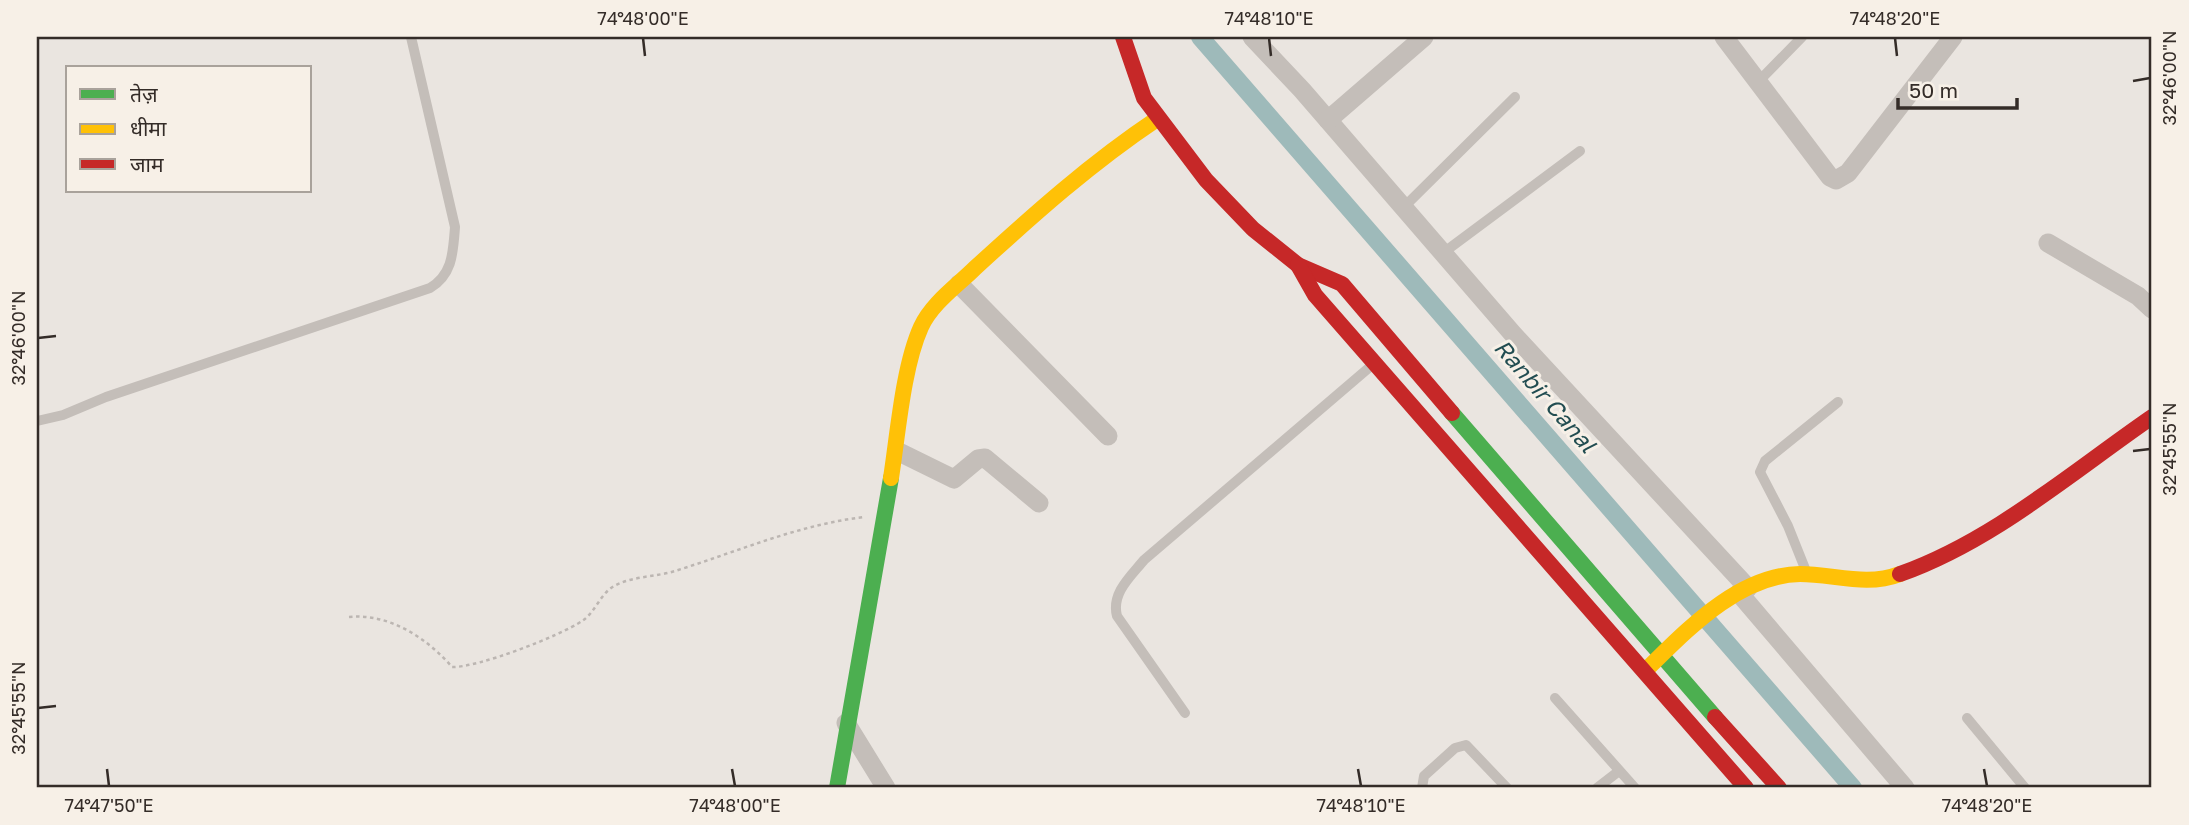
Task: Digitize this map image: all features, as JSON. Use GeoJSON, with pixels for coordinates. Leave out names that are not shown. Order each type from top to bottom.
{"type":"FeatureCollection","features":[{"type":"Feature","properties":{"kind":"main road"},"geometry":{"type":"LineString","coordinates":[[1123,37],[1135,78],[1157,119],[1236,212],[1298,265],[1342,284],[1660,656],[1779,788]]}},
{"type":"Feature","properties":{"kind":"main road"},"geometry":{"type":"LineString","coordinates":[[837,788],[846,723],[897,451],[914,344],[923,323],[938,303],[1078,176],[1127,138],[1157,119]]}},
{"type":"Feature","properties":{"kind":"main road"},"geometry":{"type":"LineString","coordinates":[[1298,265],[1315,295],[1746,788]]}},
{"type":"Feature","properties":{"kind":"main road"},"geometry":{"type":"LineString","coordinates":[[1643,673],[1687,632],[1743,591],[1768,578],[1807,574],[1874,583],[1911,571],[1966,544],[2152,417]]}},
{"type":"Feature","properties":{"kind":"street"},"geometry":{"type":"LineString","coordinates":[[1328,120],[1424,37]]}},
{"type":"Feature","properties":{"kind":"street"},"geometry":{"type":"LineString","coordinates":[[1724,37],[1830,177],[1836,180],[1848,173],[1953,37]]}},
{"type":"Feature","properties":{"kind":"street"},"geometry":{"type":"LineString","coordinates":[[1256,38],[1512,333],[1743,591],[1905,788]]}},
{"type":"Feature","properties":{"kind":"street"},"geometry":{"type":"LineString","coordinates":[[2048,243],[2138,296],[2152,309]]}},
{"type":"Feature","properties":{"kind":"street"},"geometry":{"type":"LineString","coordinates":[[959,284],[1108,436]]}},
{"type":"Feature","properties":{"kind":"street"},"geometry":{"type":"LineString","coordinates":[[897,451],[954,479],[978,459],[985,458],[1039,503]]}},
{"type":"Feature","properties":{"kind":"street"},"geometry":{"type":"LineString","coordinates":[[846,723],[886,788]]}},
{"type":"Feature","properties":{"kind":"lane"},"geometry":{"type":"LineString","coordinates":[[37,421],[63,415],[106,397],[430,288],[441,282],[453,258],[456,227],[411,37]]}},
{"type":"Feature","properties":{"kind":"lane"},"geometry":{"type":"LineString","coordinates":[[1757,82],[1802,37]]}},
{"type":"Feature","properties":{"kind":"lane"},"geometry":{"type":"LineString","coordinates":[[1404,207],[1515,97]]}},
{"type":"Feature","properties":{"kind":"lane"},"geometry":{"type":"LineString","coordinates":[[1443,253],[1580,151]]}},
{"type":"Feature","properties":{"kind":"lane"},"geometry":{"type":"LineString","coordinates":[[1185,713],[1117,616],[1116,599],[1124,583],[1157,550],[1374,363]]}},
{"type":"Feature","properties":{"kind":"lane"},"geometry":{"type":"LineString","coordinates":[[1807,574],[1760,472],[1765,461],[1838,402]]}},
{"type":"Feature","properties":{"kind":"lane"},"geometry":{"type":"LineString","coordinates":[[1555,698],[1635,788]]}},
{"type":"Feature","properties":{"kind":"lane"},"geometry":{"type":"LineString","coordinates":[[1967,718],[2025,788]]}},
{"type":"Feature","properties":{"kind":"lane"},"geometry":{"type":"LineString","coordinates":[[1422,788],[1423,776],[1455,747],[1466,745],[1507,788]]}},
{"type":"Feature","properties":{"kind":"lane"},"geometry":{"type":"LineString","coordinates":[[1597,788],[1619,771]]}},
{"type":"Feature","properties":{"kind":"path"},"geometry":{"type":"LineString","coordinates":[[349,617],[373,616],[389,621],[442,655],[452,667],[463,667],[524,647],[578,623],[610,589],[627,581],[673,572],[790,531],[829,521],[885,515]]}},
{"type":"Feature","properties":{"kind":"waterway","name":"Ranbir Canal"},"geometry":{"type":"LineString","coordinates":[[1200,37],[1853,788]]}},
{"type":"Feature","properties":{"kind":"traffic: fast"},"geometry":{"type":"LineString","coordinates":[[1452,413],[1715,717]]}},
{"type":"Feature","properties":{"kind":"traffic: fast"},"geometry":{"type":"LineString","coordinates":[[837,788],[891,478]]}},
{"type":"Feature","properties":{"kind":"traffic: slow"},"geometry":{"type":"LineString","coordinates":[[891,478],[910,361],[926,318],[945,295],[1063,190],[1157,119]]}},
{"type":"Feature","properties":{"kind":"traffic: slow"},"geometry":{"type":"LineString","coordinates":[[1648,668],[1698,621],[1736,594],[1756,584],[1800,574],[1862,580],[1900,574]]}},
{"type":"Feature","properties":{"kind":"traffic: jam"},"geometry":{"type":"LineString","coordinates":[[1123,37],[1144,98],[1206,180],[1253,229],[1298,265],[1342,284],[1452,413]]}},
{"type":"Feature","properties":{"kind":"traffic: jam"},"geometry":{"type":"LineString","coordinates":[[1298,265],[1315,295],[1746,788]]}},
{"type":"Feature","properties":{"kind":"traffic: jam"},"geometry":{"type":"LineString","coordinates":[[1900,574],[1934,560],[2000,524],[2152,417]]}},
{"type":"Feature","properties":{"kind":"traffic: jam"},"geometry":{"type":"LineString","coordinates":[[1715,717],[1779,788]]}}]}
